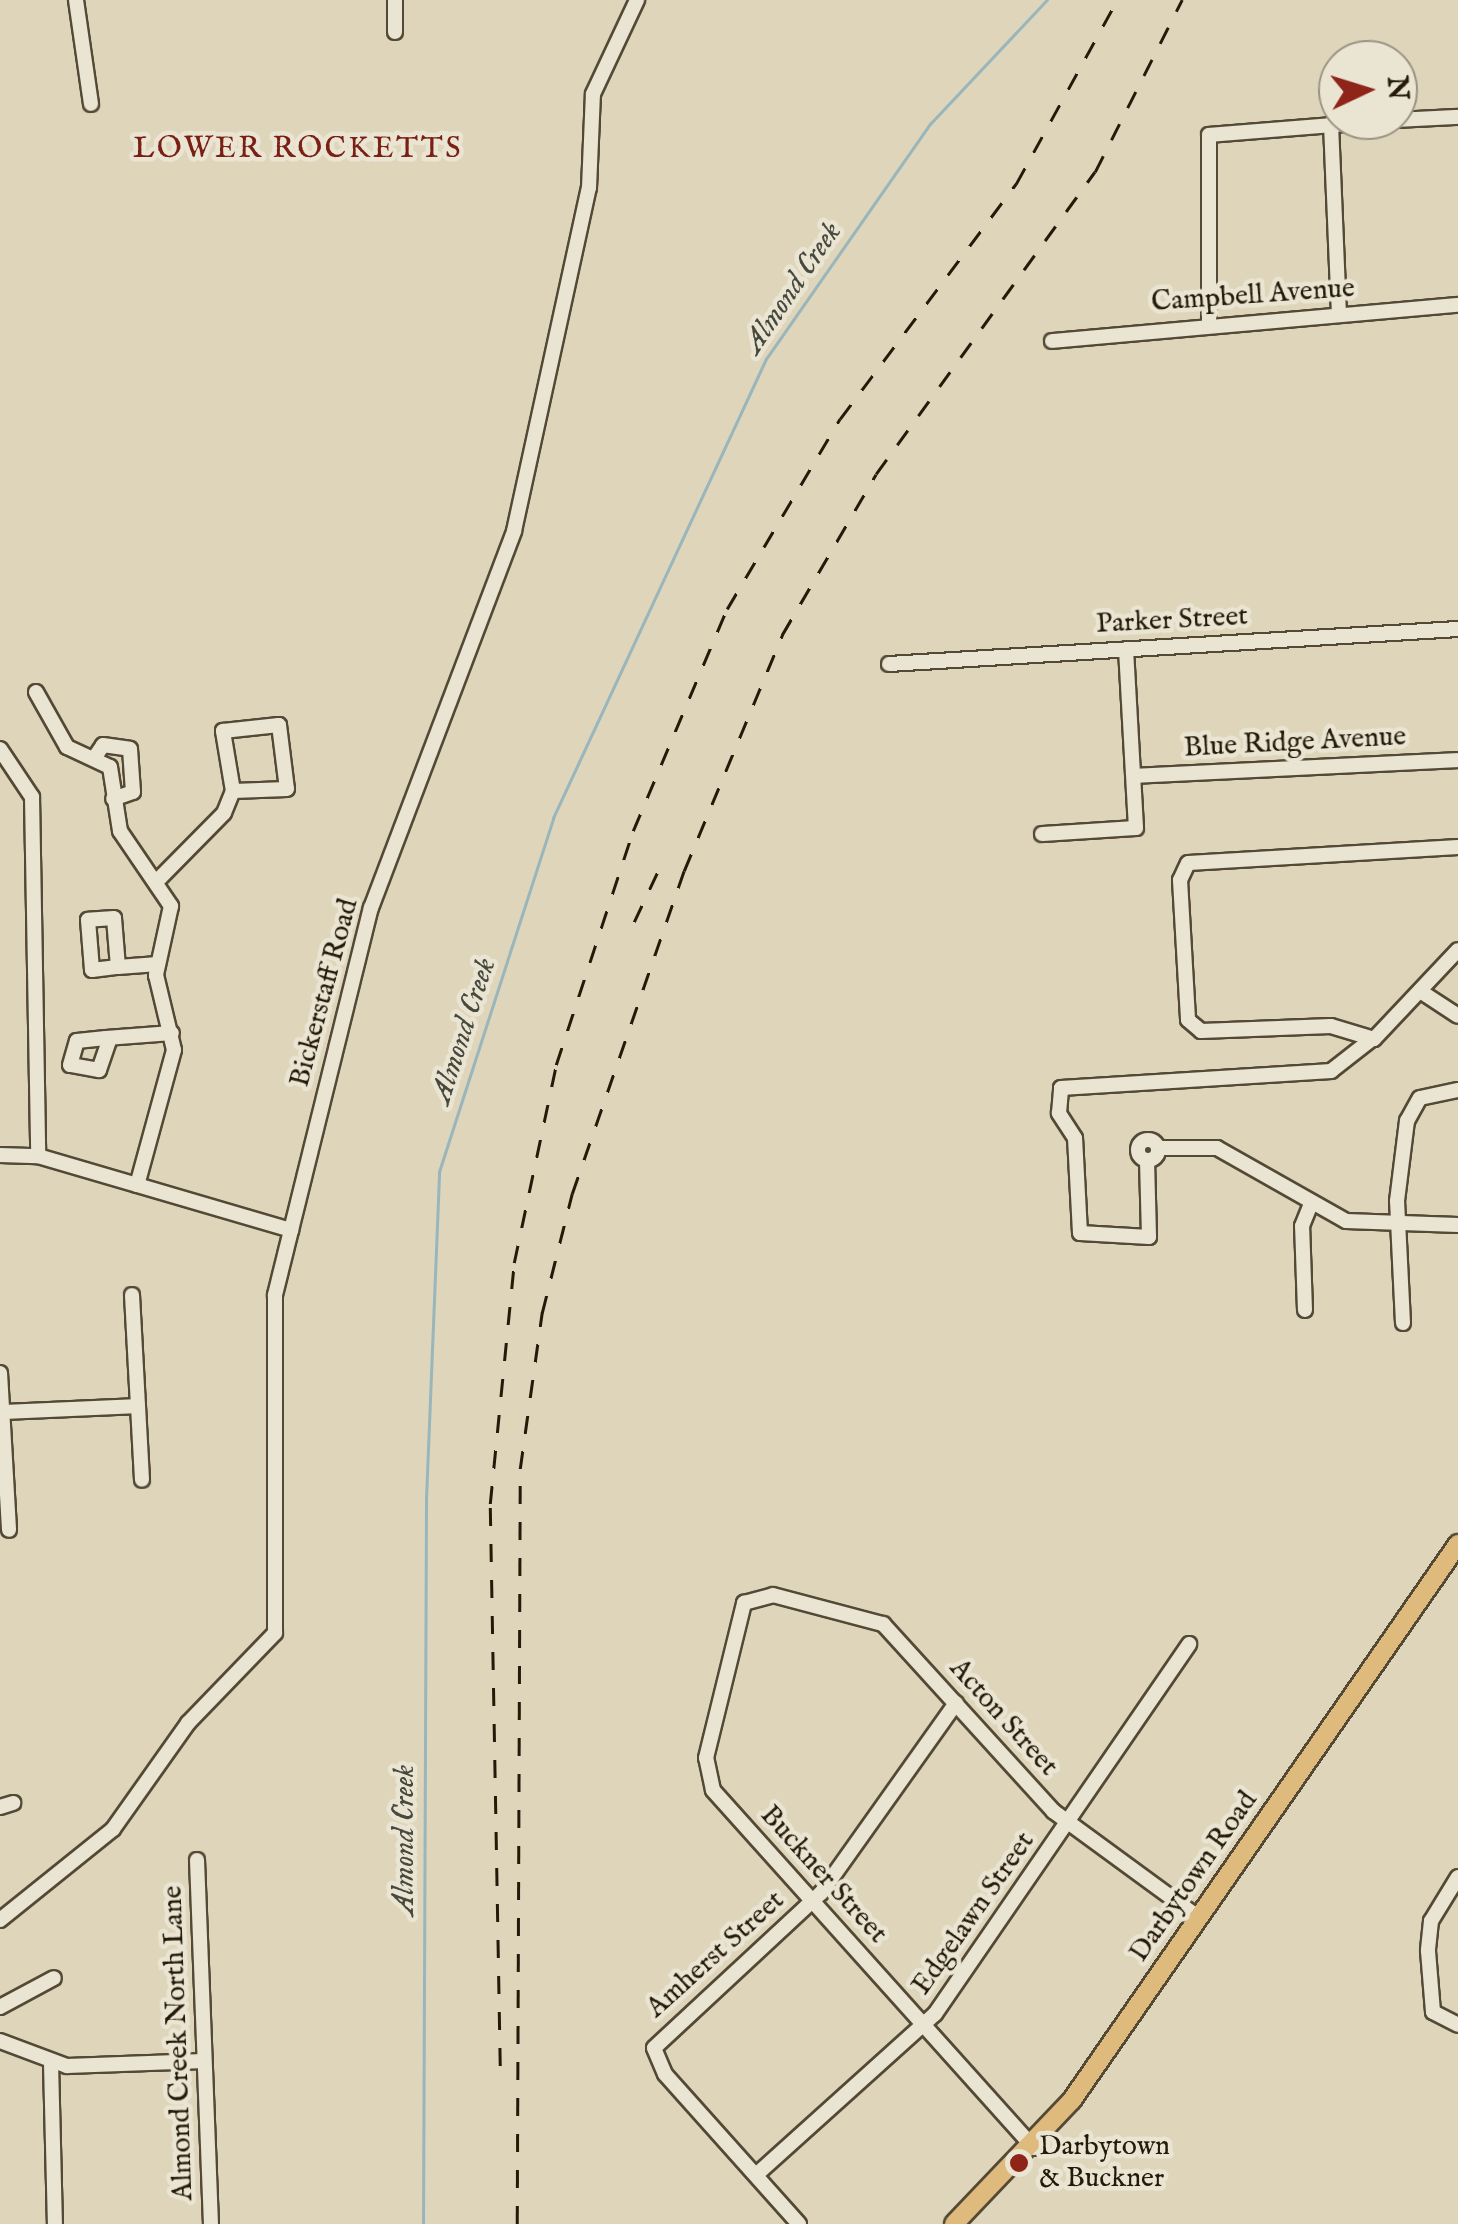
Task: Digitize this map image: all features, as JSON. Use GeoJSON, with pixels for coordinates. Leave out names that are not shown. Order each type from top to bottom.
{"type":"FeatureCollection","features":[{"type":"Feature","properties":{"kind":"main road","name":"Darbytown Road"},"geometry":{"type":"LineString","coordinates":[[954,2224],[1034,2148],[1455,1553]]}},
{"type":"Feature","properties":{"kind":"street"},"geometry":{"type":"LineString","coordinates":[[76,0],[91,104]]}},
{"type":"Feature","properties":{"kind":"street"},"geometry":{"type":"LineString","coordinates":[[394,0],[396,32]]}},
{"type":"Feature","properties":{"kind":"street","name":"Bickerstaff Road"},"geometry":{"type":"LineString","coordinates":[[0,1920],[113,1829],[188,1723],[275,1633],[268,1343],[292,1230],[371,908],[514,531],[586,205],[593,94],[637,0]]}},
{"type":"Feature","properties":{"kind":"street"},"geometry":{"type":"LineString","coordinates":[[1418,119],[1458,116]]}},
{"type":"Feature","properties":{"kind":"street"},"geometry":{"type":"LineString","coordinates":[[1209,321],[1209,135],[1318,125]]}},
{"type":"Feature","properties":{"kind":"street"},"geometry":{"type":"LineString","coordinates":[[1332,140],[1339,312]]}},
{"type":"Feature","properties":{"kind":"street","name":"Campbell Avenue"},"geometry":{"type":"LineString","coordinates":[[1052,341],[1209,321],[1458,305]]}},
{"type":"Feature","properties":{"kind":"street","name":"Parker Street"},"geometry":{"type":"LineString","coordinates":[[890,664],[1458,629]]}},
{"type":"Feature","properties":{"kind":"street"},"geometry":{"type":"LineString","coordinates":[[1042,834],[1136,828],[1126,649]]}},
{"type":"Feature","properties":{"kind":"street"},"geometry":{"type":"LineString","coordinates":[[36,692],[67,747],[95,756],[110,767],[124,840],[158,881],[172,916],[158,964],[172,1033],[136,1185]]}},
{"type":"Feature","properties":{"kind":"street"},"geometry":{"type":"LineString","coordinates":[[158,881],[218,824],[233,791],[223,731],[279,725],[287,789],[233,791]]}},
{"type":"Feature","properties":{"kind":"street"},"geometry":{"type":"LineString","coordinates":[[95,756],[103,746],[130,750],[133,792],[114,799]]}},
{"type":"Feature","properties":{"kind":"street"},"geometry":{"type":"LineString","coordinates":[[0,749],[32,797],[38,1156]]}},
{"type":"Feature","properties":{"kind":"street","name":"Blue Ridge Avenue"},"geometry":{"type":"LineString","coordinates":[[1134,776],[1458,760]]}},
{"type":"Feature","properties":{"kind":"street"},"geometry":{"type":"LineString","coordinates":[[1372,1039],[1339,1026],[1190,1024],[1186,865],[1458,847]]}},
{"type":"Feature","properties":{"kind":"street"},"geometry":{"type":"LineString","coordinates":[[1458,950],[1372,1039],[1331,1071],[1061,1088],[1059,1113],[1075,1138],[1080,1233],[1149,1238],[1147,1160],[1141,1143],[1158,1148],[1217,1148],[1263,1178],[1346,1221],[1398,1227],[1458,1224]]}},
{"type":"Feature","properties":{"kind":"street"},"geometry":{"type":"LineString","coordinates":[[118,968],[158,964]]}},
{"type":"Feature","properties":{"kind":"street"},"geometry":{"type":"LineString","coordinates":[[1420,992],[1458,1016]]}},
{"type":"Feature","properties":{"kind":"street"},"geometry":{"type":"LineString","coordinates":[[110,1038],[172,1033]]}},
{"type":"Feature","properties":{"kind":"street"},"geometry":{"type":"LineString","coordinates":[[1403,1324],[1398,1227],[1410,1112],[1427,1094],[1458,1090]]}},
{"type":"Feature","properties":{"kind":"street"},"geometry":{"type":"LineString","coordinates":[[0,1154],[38,1156],[292,1230]]}},
{"type":"Feature","properties":{"kind":"street"},"geometry":{"type":"LineString","coordinates":[[1305,1310],[1302,1226],[1310,1204]]}},
{"type":"Feature","properties":{"kind":"street"},"geometry":{"type":"LineString","coordinates":[[132,1295],[142,1480]]}},
{"type":"Feature","properties":{"kind":"street"},"geometry":{"type":"LineString","coordinates":[[0,1373],[9,1530]]}},
{"type":"Feature","properties":{"kind":"street"},"geometry":{"type":"LineString","coordinates":[[2,1412],[138,1406]]}},
{"type":"Feature","properties":{"kind":"street","name":"Acton Street"},"geometry":{"type":"LineString","coordinates":[[755,1595],[874,1618],[1068,1824],[1199,1918]]}},
{"type":"Feature","properties":{"kind":"street","name":"Buckner Street"},"geometry":{"type":"LineString","coordinates":[[755,1595],[738,1613],[707,1776],[1034,2148]]}},
{"type":"Feature","properties":{"kind":"street","name":"Edgelawn Street"},"geometry":{"type":"LineString","coordinates":[[756,2175],[924,2026],[1068,1824],[1189,1644]]}},
{"type":"Feature","properties":{"kind":"street","name":"Amherst Street"},"geometry":{"type":"LineString","coordinates":[[756,2175],[654,2052],[814,1900],[956,1703]]}},
{"type":"Feature","properties":{"kind":"street","name":"Almond Creek North Lane"},"geometry":{"type":"LineString","coordinates":[[197,1860],[210,2224]]}},
{"type":"Feature","properties":{"kind":"street"},"geometry":{"type":"LineString","coordinates":[[1458,1877],[1431,1921],[1428,1951],[1433,2012],[1458,2025]]}},
{"type":"Feature","properties":{"kind":"street"},"geometry":{"type":"LineString","coordinates":[[0,2007],[54,1978]]}},
{"type":"Feature","properties":{"kind":"street"},"geometry":{"type":"LineString","coordinates":[[0,2041],[51,2063],[204,2061]]}},
{"type":"Feature","properties":{"kind":"street"},"geometry":{"type":"LineString","coordinates":[[51,2063],[54,2224]]}},
{"type":"Feature","properties":{"kind":"street"},"geometry":{"type":"LineString","coordinates":[[756,2175],[799,2224]]}},
{"type":"Feature","properties":{"kind":"waterway","name":"Almond Creek"},"geometry":{"type":"LineString","coordinates":[[423,2224],[426,1499],[439,1172],[553,818],[766,359],[930,124],[1047,0]]}},
{"type":"Feature","properties":{"kind":"railway"},"geometry":{"type":"LineString","coordinates":[[500,2066],[490,1504],[514,1263],[556,1065],[633,831],[727,609],[840,419],[1016,184],[1117,0]]}},
{"type":"Feature","properties":{"kind":"railway"},"geometry":{"type":"LineString","coordinates":[[517,2224],[520,1469],[542,1313],[572,1194],[684,871],[782,635],[876,474],[1095,172],[1182,0]]}},
{"type":"Feature","properties":{"kind":"railway"},"geometry":{"type":"LineString","coordinates":[[634,922],[658,871]]}},
{"type":"Feature","properties":{"kind":"place","name":"Darbytown & Buckner"},"geometry":{"type":"Point","coordinates":[1019,2163]}},
{"type":"Feature","properties":{"kind":"district","name":"LOWER ROCKETTS"},"geometry":{"type":"Point","coordinates":[298,149]}}]}
